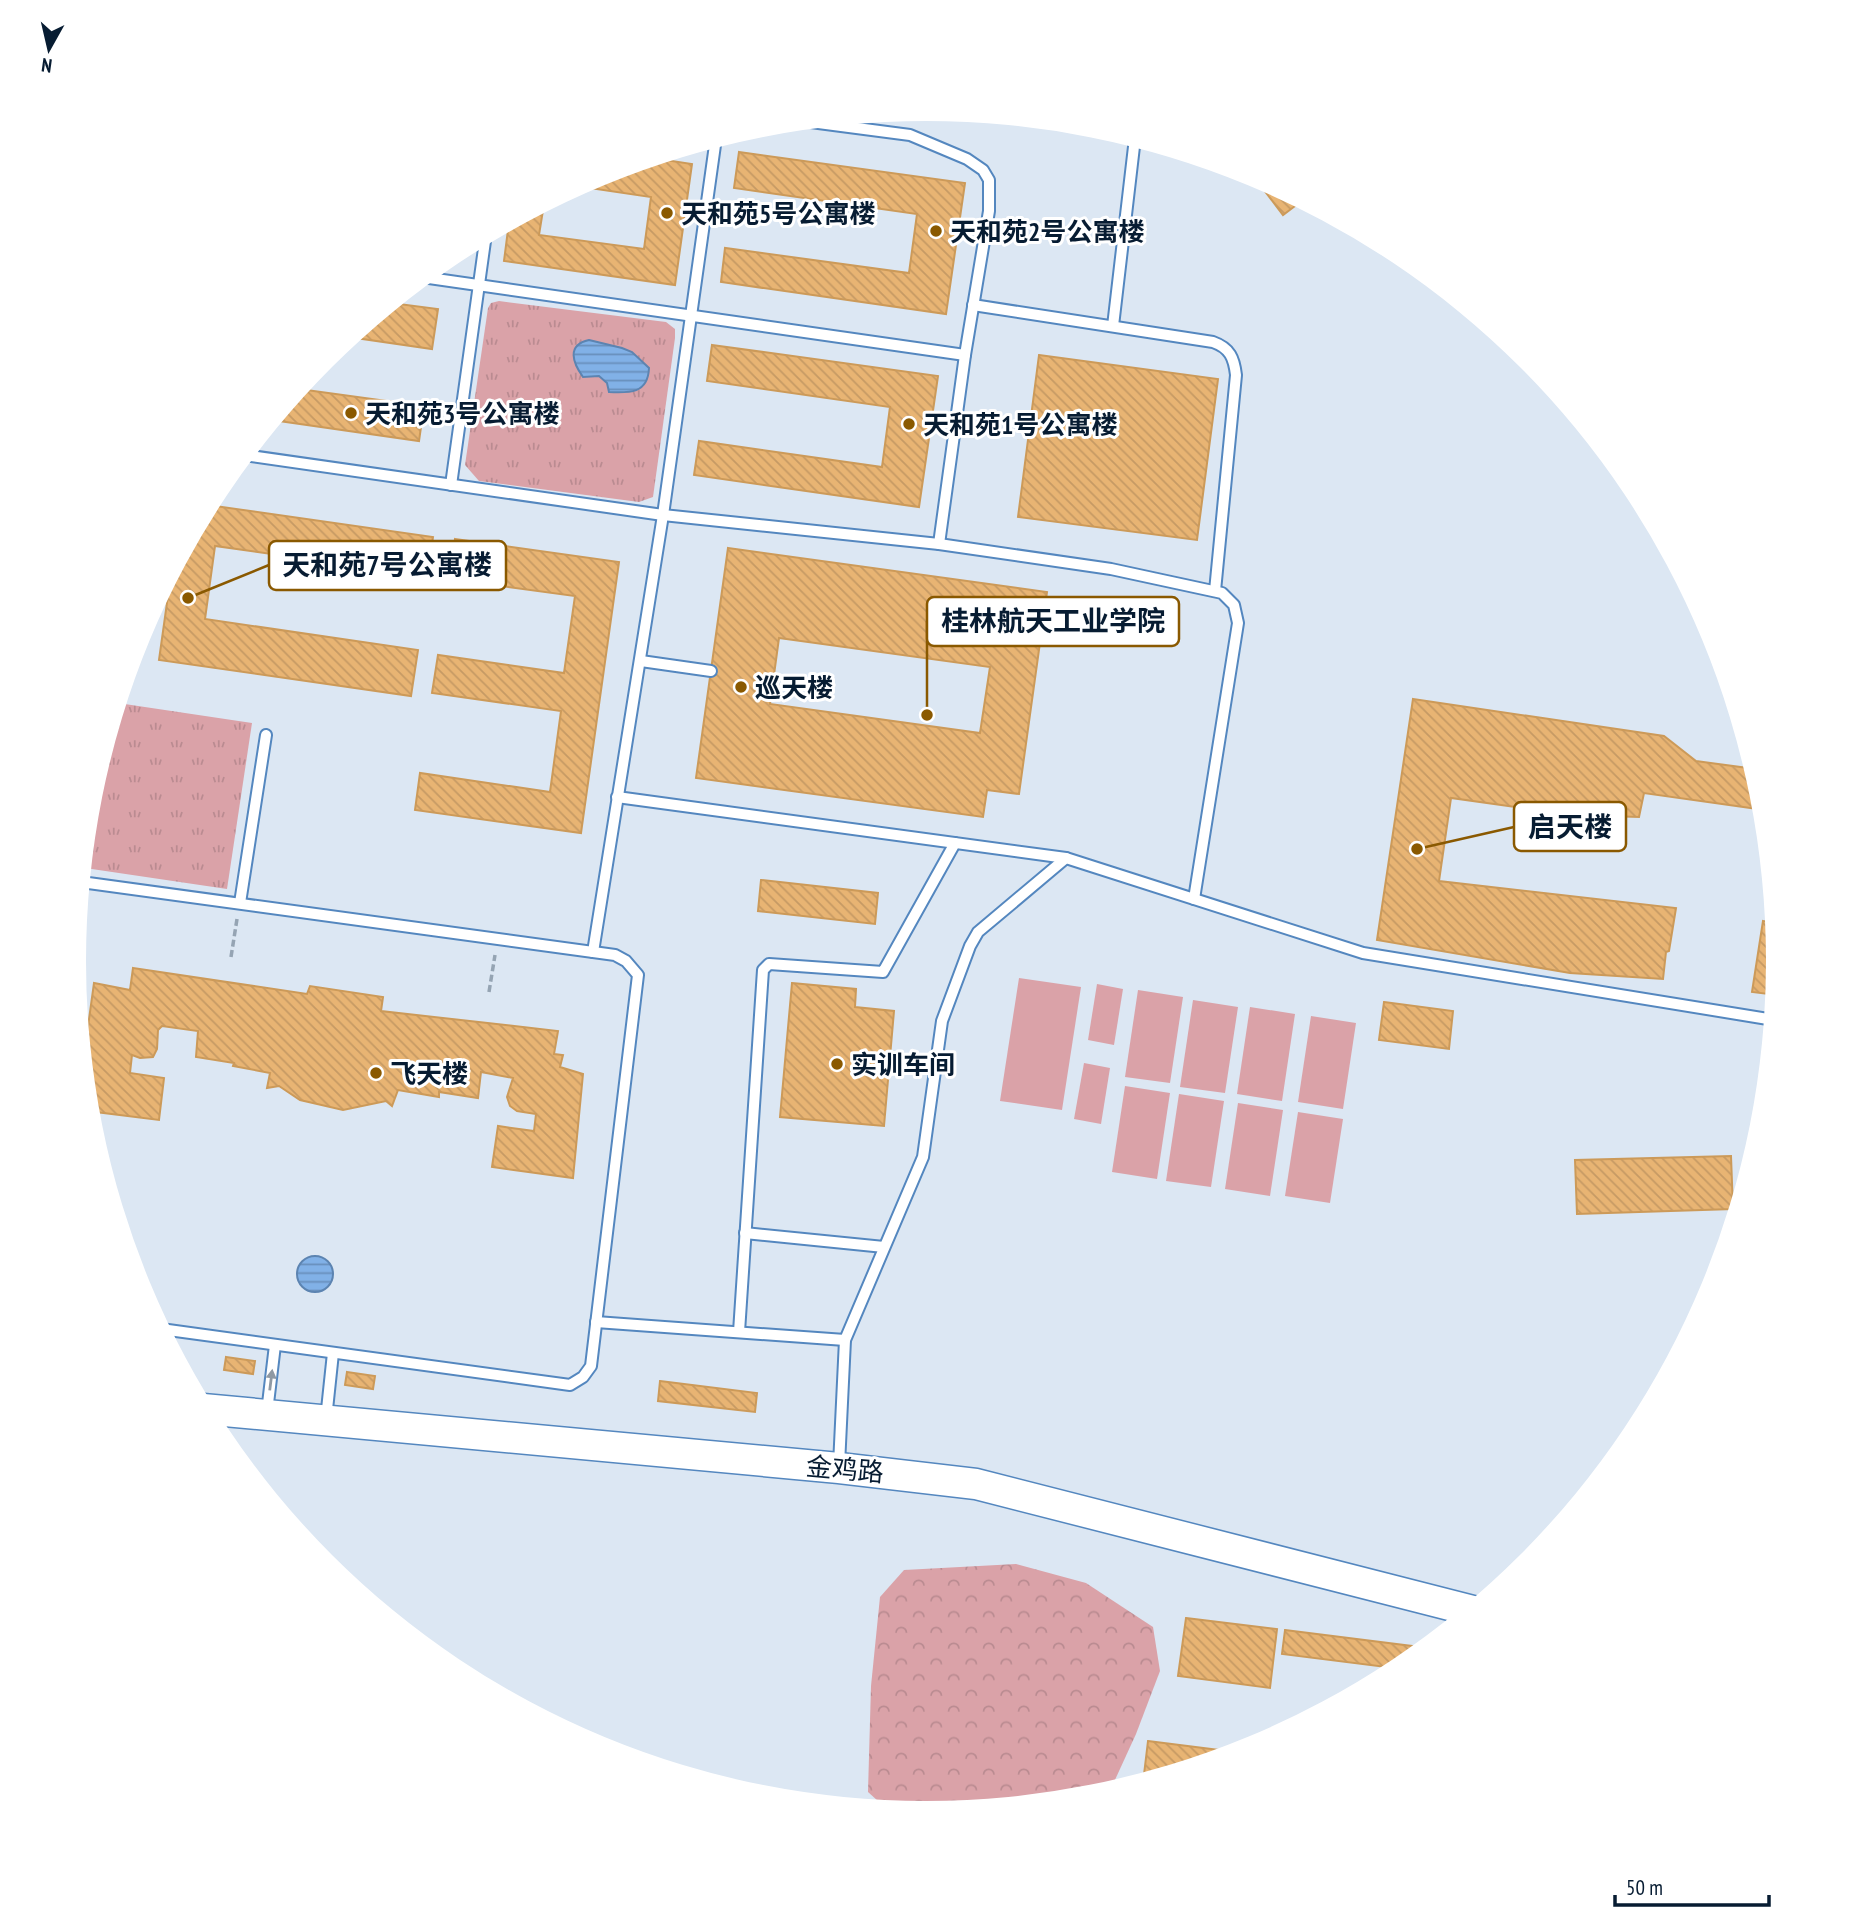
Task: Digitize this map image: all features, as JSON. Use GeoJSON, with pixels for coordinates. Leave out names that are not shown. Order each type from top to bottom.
{"type":"FeatureCollection","features":[{"type":"Feature","properties":{"kind":"main road","name":"金鸡路"},"geometry":{"type":"LineString","coordinates":[[215,1410],[839,1468],[976,1484],[1463,1608]]}},
{"type":"Feature","properties":{"kind":"lane"},"geometry":{"type":"LineString","coordinates":[[840,126],[910,135],[943,148],[983,170],[989,180],[990,194],[939,544]]}},
{"type":"Feature","properties":{"kind":"lane"},"geometry":{"type":"LineString","coordinates":[[1113,326],[1134,147]]}},
{"type":"Feature","properties":{"kind":"lane"},"geometry":{"type":"LineString","coordinates":[[593,952],[641,661],[715,148]]}},
{"type":"Feature","properties":{"kind":"lane"},"geometry":{"type":"LineString","coordinates":[[451,485],[484,247]]}},
{"type":"Feature","properties":{"kind":"lane"},"geometry":{"type":"LineString","coordinates":[[436,279],[965,355]]}},
{"type":"Feature","properties":{"kind":"lane"},"geometry":{"type":"LineString","coordinates":[[973,305],[1213,342],[1222,345],[1231,354],[1236,375],[1215,591]]}},
{"type":"Feature","properties":{"kind":"lane"},"geometry":{"type":"LineString","coordinates":[[254,456],[663,515],[939,544],[1111,569],[1222,593],[1234,605],[1238,623],[1194,899]]}},
{"type":"Feature","properties":{"kind":"lane"},"geometry":{"type":"LineString","coordinates":[[641,661],[711,670]]}},
{"type":"Feature","properties":{"kind":"lane"},"geometry":{"type":"LineString","coordinates":[[240,903],[266,735]]}},
{"type":"Feature","properties":{"kind":"lane"},"geometry":{"type":"LineString","coordinates":[[617,797],[1066,858],[1363,953],[1765,1018]]}},
{"type":"Feature","properties":{"kind":"lane"},"geometry":{"type":"LineString","coordinates":[[738,1332],[763,970],[769,964],[883,972],[955,843]]}},
{"type":"Feature","properties":{"kind":"lane"},"geometry":{"type":"LineString","coordinates":[[839,1468],[845,1340],[923,1157],[942,1021],[970,946],[978,932],[1066,858]]}},
{"type":"Feature","properties":{"kind":"lane"},"geometry":{"type":"LineString","coordinates":[[90,883],[615,955],[631,966],[638,975],[588,1372],[570,1385],[171,1330]]}},
{"type":"Feature","properties":{"kind":"lane"},"geometry":{"type":"LineString","coordinates":[[745,1233],[884,1247]]}},
{"type":"Feature","properties":{"kind":"lane"},"geometry":{"type":"LineString","coordinates":[[596,1322],[845,1340]]}},
{"type":"Feature","properties":{"kind":"lane"},"geometry":{"type":"LineString","coordinates":[[304,1349],[306,1335]]}},
{"type":"Feature","properties":{"kind":"lane"},"geometry":{"type":"LineString","coordinates":[[267,1414],[275,1345]]}},
{"type":"Feature","properties":{"kind":"lane"},"geometry":{"type":"LineString","coordinates":[[326,1421],[333,1353]]}},
{"type":"Feature","properties":{"kind":"path"},"geometry":{"type":"LineString","coordinates":[[231,957],[240,903]]}},
{"type":"Feature","properties":{"kind":"path"},"geometry":{"type":"LineString","coordinates":[[489,992],[497,939]]}},
{"type":"Feature","properties":{"kind":"green space"},"geometry":{"type":"Polygon","coordinates":[[[499,301],[666,322],[675,329],[653,497],[639,502],[479,481],[465,465],[488,308],[491,303],[499,301]]]}},
{"type":"Feature","properties":{"kind":"green space"},"geometry":{"type":"Polygon","coordinates":[[[126,704],[252,723],[227,889],[91,869],[102,797],[126,704]]]}},
{"type":"Feature","properties":{"kind":"green space"},"geometry":{"type":"Polygon","coordinates":[[[1019,978],[1081,987],[1062,1110],[1000,1101],[1019,978]]]}},
{"type":"Feature","properties":{"kind":"green space"},"geometry":{"type":"Polygon","coordinates":[[[1097,984],[1123,989],[1114,1045],[1088,1040],[1097,984]]]}},
{"type":"Feature","properties":{"kind":"green space"},"geometry":{"type":"Polygon","coordinates":[[[1138,990],[1183,997],[1170,1083],[1125,1077],[1138,990]]]}},
{"type":"Feature","properties":{"kind":"green space"},"geometry":{"type":"Polygon","coordinates":[[[1193,1000],[1238,1007],[1225,1093],[1180,1087],[1193,1000]]]}},
{"type":"Feature","properties":{"kind":"green space"},"geometry":{"type":"Polygon","coordinates":[[[1250,1007],[1295,1014],[1282,1101],[1237,1094],[1250,1007]]]}},
{"type":"Feature","properties":{"kind":"green space"},"geometry":{"type":"Polygon","coordinates":[[[1311,1016],[1356,1023],[1343,1109],[1298,1102],[1311,1016]]]}},
{"type":"Feature","properties":{"kind":"green space"},"geometry":{"type":"Polygon","coordinates":[[[1084,1063],[1110,1068],[1101,1124],[1074,1119],[1084,1063]]]}},
{"type":"Feature","properties":{"kind":"green space"},"geometry":{"type":"Polygon","coordinates":[[[1125,1086],[1170,1093],[1157,1179],[1112,1172],[1125,1086]]]}},
{"type":"Feature","properties":{"kind":"green space"},"geometry":{"type":"Polygon","coordinates":[[[1179,1094],[1224,1101],[1211,1187],[1166,1181],[1179,1094]]]}},
{"type":"Feature","properties":{"kind":"green space"},"geometry":{"type":"Polygon","coordinates":[[[1238,1103],[1283,1110],[1270,1196],[1225,1189],[1238,1103]]]}},
{"type":"Feature","properties":{"kind":"green space"},"geometry":{"type":"Polygon","coordinates":[[[1298,1112],[1343,1119],[1330,1203],[1285,1196],[1298,1112]]]}},
{"type":"Feature","properties":{"kind":"green space"},"geometry":{"type":"Polygon","coordinates":[[[1016,1564],[1086,1583],[1153,1627],[1160,1671],[1115,1781],[1036,1795],[981,1800],[877,1800],[868,1792],[871,1686],[880,1597],[904,1570],[1016,1564]]]}},
{"type":"Feature","properties":{"kind":"water"},"geometry":{"type":"Polygon","coordinates":[[[589,340],[632,352],[649,368],[645,383],[630,392],[609,392],[607,383],[599,376],[583,377],[574,360],[574,350],[582,342],[589,340]]]}},
{"type":"Feature","properties":{"kind":"water"},"geometry":{"type":"Polygon","coordinates":[[[315,1256],[328,1261],[333,1274],[328,1287],[315,1292],[302,1287],[297,1274],[302,1261],[315,1256]]]}},
{"type":"Feature","properties":{"kind":"building","name":"天和苑2号公寓楼"},"geometry":{"type":"Polygon","coordinates":[[[739,152],[965,183],[946,314],[721,282],[725,248],[909,273],[917,214],[734,188],[739,152]]]}},
{"type":"Feature","properties":{"kind":"building","name":"天和苑5号公寓楼"},"geometry":{"type":"Polygon","coordinates":[[[670,161],[692,164],[675,285],[504,261],[508,232],[542,214],[539,235],[644,249],[651,197],[596,189],[670,161]]]}},
{"type":"Feature","properties":{"kind":"building"},"geometry":{"type":"Polygon","coordinates":[[[1266,193],[1295,206],[1283,215],[1266,193]]]}},
{"type":"Feature","properties":{"kind":"building","name":"天和苑3号公寓楼"},"geometry":{"type":"Polygon","coordinates":[[[402,304],[438,309],[432,349],[362,339],[402,304]]]}},
{"type":"Feature","properties":{"kind":"building","name":"天和苑1号公寓楼"},"geometry":{"type":"Polygon","coordinates":[[[712,345],[938,376],[919,507],[694,475],[699,441],[882,467],[890,407],[707,381],[712,345]]]}},
{"type":"Feature","properties":{"kind":"building"},"geometry":{"type":"Polygon","coordinates":[[[1039,355],[1218,379],[1197,540],[1018,517],[1039,355]]]}},
{"type":"Feature","properties":{"kind":"building","name":"天和苑3号公寓楼"},"geometry":{"type":"Polygon","coordinates":[[[310,390],[424,406],[419,441],[282,421],[310,390]]]}},
{"type":"Feature","properties":{"kind":"building"},"geometry":{"type":"Polygon","coordinates":[[[219,507],[433,537],[427,576],[215,546],[205,619],[418,650],[411,696],[159,660],[167,601],[219,507]]]}},
{"type":"Feature","properties":{"kind":"building"},"geometry":{"type":"Polygon","coordinates":[[[455,539],[619,562],[581,833],[415,810],[420,773],[550,792],[561,711],[432,693],[438,655],[564,673],[575,596],[449,579],[455,539]]]}},
{"type":"Feature","properties":{"kind":"building","name":"巡天楼"},"geometry":{"type":"Polygon","coordinates":[[[728,548],[1047,592],[1019,794],[987,790],[983,817],[696,778],[728,548]],[[779,638],[770,704],[980,733],[990,667],[779,638]]]}},
{"type":"Feature","properties":{"kind":"building"},"geometry":{"type":"Polygon","coordinates":[[[1413,699],[1664,736],[1696,761],[1744,768],[1753,808],[1644,793],[1639,817],[1573,815],[1451,798],[1439,881],[1676,908],[1663,979],[1570,973],[1377,940],[1413,699]]]}},
{"type":"Feature","properties":{"kind":"building"},"geometry":{"type":"Polygon","coordinates":[[[761,880],[878,893],[875,924],[758,911],[761,880]]]}},
{"type":"Feature","properties":{"kind":"building"},"geometry":{"type":"Polygon","coordinates":[[[1763,921],[1766,921],[1766,994],[1752,992],[1763,921]]]}},
{"type":"Feature","properties":{"kind":"building","name":"飞天楼"},"geometry":{"type":"Polygon","coordinates":[[[133,968],[307,994],[310,986],[383,997],[381,1011],[558,1031],[554,1054],[563,1055],[560,1067],[583,1074],[573,1178],[492,1167],[498,1126],[534,1131],[536,1114],[517,1111],[510,1106],[507,1097],[513,1078],[481,1072],[478,1098],[439,1092],[439,1097],[398,1090],[392,1106],[386,1101],[343,1110],[300,1100],[279,1086],[267,1088],[270,1073],[233,1066],[234,1063],[196,1057],[198,1031],[162,1026],[158,1030],[157,1049],[153,1057],[140,1058],[132,1055],[130,1073],[164,1078],[159,1120],[100,1112],[89,1022],[94,983],[130,990],[133,968]]]}},
{"type":"Feature","properties":{"kind":"building","name":"实训车间"},"geometry":{"type":"Polygon","coordinates":[[[792,983],[856,989],[855,1007],[894,1011],[884,1126],[780,1117],[792,983]]]}},
{"type":"Feature","properties":{"kind":"building"},"geometry":{"type":"Polygon","coordinates":[[[1384,1002],[1453,1011],[1449,1049],[1379,1040],[1384,1002]]]}},
{"type":"Feature","properties":{"kind":"building"},"geometry":{"type":"Polygon","coordinates":[[[1731,1156],[1733,1200],[1730,1209],[1577,1214],[1575,1160],[1731,1156]]]}},
{"type":"Feature","properties":{"kind":"building"},"geometry":{"type":"Polygon","coordinates":[[[226,1357],[255,1361],[253,1374],[224,1370],[226,1357]]]}},
{"type":"Feature","properties":{"kind":"building"},"geometry":{"type":"Polygon","coordinates":[[[347,1372],[375,1376],[373,1389],[345,1385],[347,1372]]]}},
{"type":"Feature","properties":{"kind":"building"},"geometry":{"type":"Polygon","coordinates":[[[660,1381],[757,1393],[755,1412],[658,1401],[660,1381]]]}},
{"type":"Feature","properties":{"kind":"building"},"geometry":{"type":"Polygon","coordinates":[[[1186,1618],[1277,1629],[1270,1688],[1178,1676],[1186,1618]]]}},
{"type":"Feature","properties":{"kind":"building"},"geometry":{"type":"Polygon","coordinates":[[[1285,1630],[1414,1646],[1385,1667],[1282,1654],[1285,1630]]]}},
{"type":"Feature","properties":{"kind":"building"},"geometry":{"type":"Polygon","coordinates":[[[1148,1741],[1218,1750],[1197,1758],[1144,1774],[1148,1741]]]}},
{"type":"Feature","properties":{"kind":"place","name":"天和苑5号公寓楼"},"geometry":{"type":"Point","coordinates":[667,213]}},
{"type":"Feature","properties":{"kind":"place","name":"天和苑2号公寓楼"},"geometry":{"type":"Point","coordinates":[936,231]}},
{"type":"Feature","properties":{"kind":"place","name":"天和苑3号公寓楼"},"geometry":{"type":"Point","coordinates":[351,413]}},
{"type":"Feature","properties":{"kind":"place","name":"天和苑1号公寓楼"},"geometry":{"type":"Point","coordinates":[909,424]}},
{"type":"Feature","properties":{"kind":"place","name":"天和苑7号公寓楼"},"geometry":{"type":"Point","coordinates":[188,598]}},
{"type":"Feature","properties":{"kind":"place","name":"巡天楼"},"geometry":{"type":"Point","coordinates":[741,687]}},
{"type":"Feature","properties":{"kind":"place","name":"桂林航天工业学院"},"geometry":{"type":"Point","coordinates":[927,715]}},
{"type":"Feature","properties":{"kind":"place","name":"启天楼"},"geometry":{"type":"Point","coordinates":[1417,849]}},
{"type":"Feature","properties":{"kind":"place","name":"实训车间"},"geometry":{"type":"Point","coordinates":[837,1064]}},
{"type":"Feature","properties":{"kind":"place","name":"飞天楼"},"geometry":{"type":"Point","coordinates":[376,1073]}}]}
